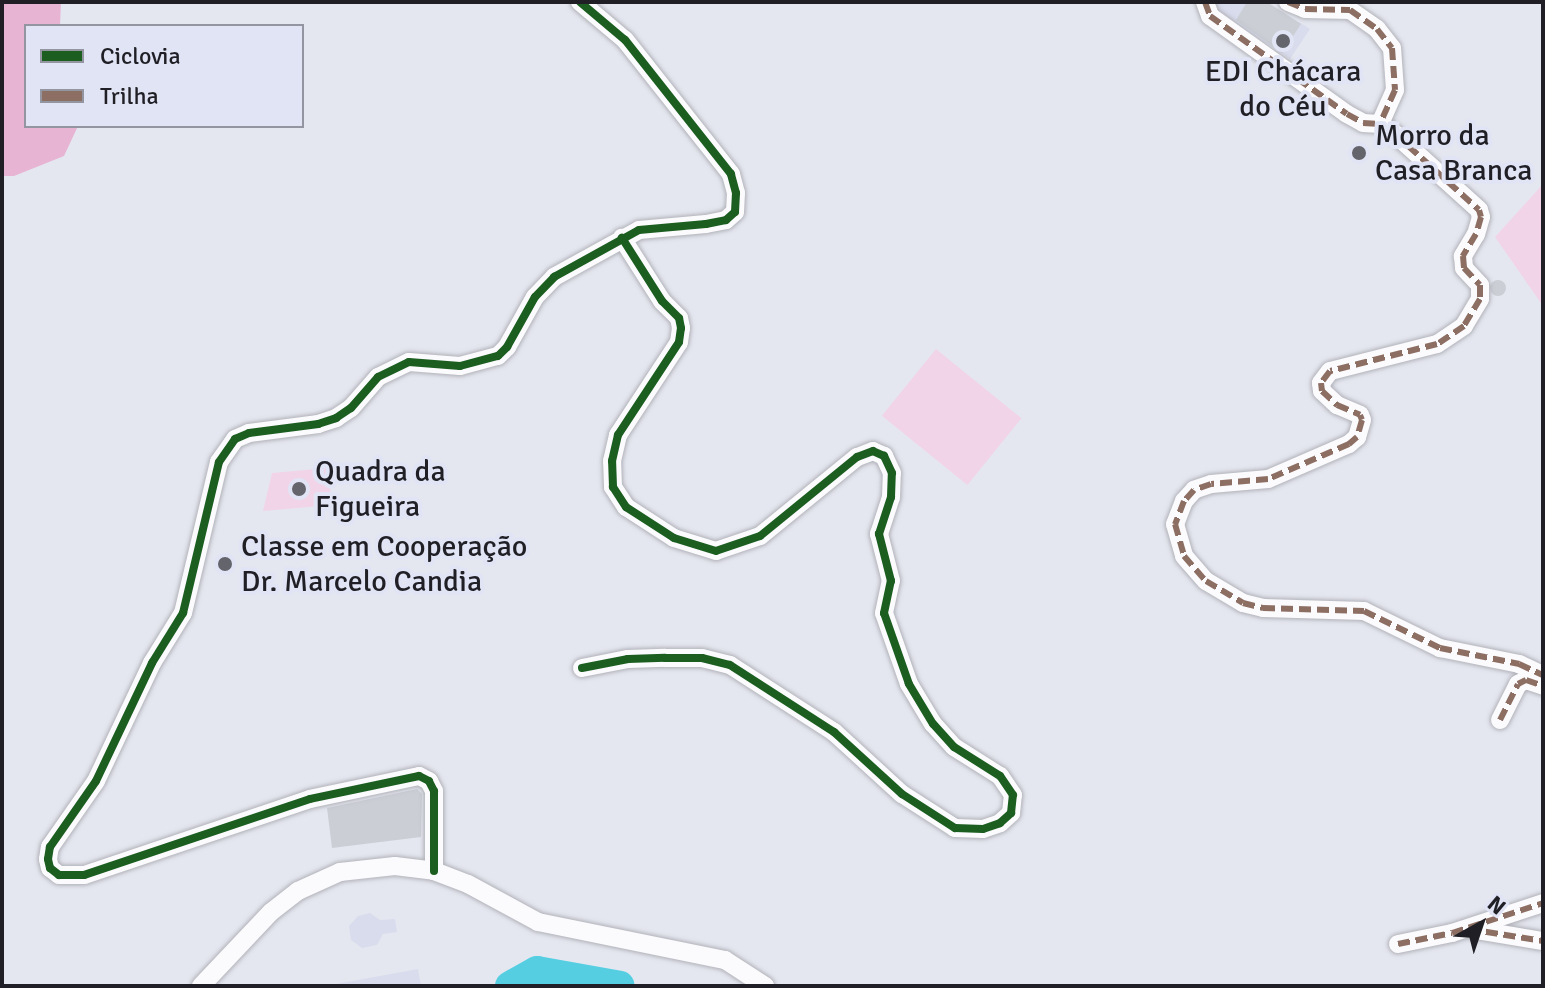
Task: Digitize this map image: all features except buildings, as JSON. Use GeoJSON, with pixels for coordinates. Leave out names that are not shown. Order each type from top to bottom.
{"type":"FeatureCollection","features":[{"type":"Feature","properties":{"kind":"street"},"geometry":{"type":"LineString","coordinates":[[434,871],[434,791],[429,781],[419,776],[310,799],[84,875],[59,875],[50,868],[48,859],[50,847],[96,781],[152,663],[183,613],[219,462],[235,439],[249,433],[318,424],[336,418],[351,408],[378,377],[409,362],[460,366],[498,356],[507,347],[535,297],[554,277],[639,230],[726,220],[735,212],[736,193],[731,174],[625,40],[580,2]]}},
{"type":"Feature","properties":{"kind":"street"},"geometry":{"type":"LineString","coordinates":[[1205,2],[1210,16],[1347,114],[1363,123],[1380,124],[1471,202],[1481,217],[1463,256],[1464,268],[1480,285],[1480,299],[1472,317],[1452,336],[1437,344],[1378,360],[1338,366],[1330,371],[1321,383],[1326,397],[1360,415],[1362,420],[1357,437],[1349,444],[1268,479],[1211,484],[1194,490],[1184,501],[1175,524],[1184,556],[1206,581],[1243,603],[1263,608],[1364,611],[1440,648],[1519,664],[1543,675]]}},
{"type":"Feature","properties":{"kind":"street"},"geometry":{"type":"LineString","coordinates":[[1288,2],[1305,9],[1349,6],[1377,29],[1392,48],[1395,90],[1380,124]]}},
{"type":"Feature","properties":{"kind":"street"},"geometry":{"type":"LineString","coordinates":[[582,668],[628,659],[665,658],[702,658],[730,665],[834,732],[902,794],[955,828],[983,829],[1000,823],[1011,813],[1013,795],[1000,776],[954,747],[933,724],[909,684],[884,613],[891,581],[879,534],[891,497],[892,473],[884,456],[873,451],[857,457],[760,536],[716,551],[674,538],[645,523],[626,507],[613,487],[612,461],[618,435],[679,342],[681,328],[679,318],[662,301],[622,238]]}},
{"type":"Feature","properties":{"kind":"street"},"geometry":{"type":"LineString","coordinates":[[1500,720],[1518,684],[1526,680],[1543,686]]}},
{"type":"Feature","properties":{"kind":"street"},"geometry":{"type":"LineString","coordinates":[[201,986],[271,912],[319,879],[366,867],[395,866],[434,871],[468,884],[538,922],[725,960],[765,986]]}},
{"type":"Feature","properties":{"kind":"street"},"geometry":{"type":"LineString","coordinates":[[1452,933],[1543,903]]}},
{"type":"Feature","properties":{"kind":"street"},"geometry":{"type":"LineString","coordinates":[[1398,944],[1469,929],[1543,941]]}},
{"type":"Feature","properties":{"kind":"shaded area"},"geometry":{"type":"Polygon","coordinates":[[[2,2],[61,2],[60,24],[24,24],[24,128],[77,128],[64,156],[14,176],[2,176],[2,2]]]}},
{"type":"Feature","properties":{"kind":"shaded area","name":"EDI Chácara do Céu"},"geometry":{"type":"Polygon","coordinates":[[[1210,2],[1267,2],[1310,29],[1290,59],[1212,7],[1210,2]]]}},
{"type":"Feature","properties":{"kind":"shaded area"},"geometry":{"type":"Polygon","coordinates":[[[1543,184],[1543,306],[1495,237],[1543,184]]]}},
{"type":"Feature","properties":{"kind":"shaded area"},"geometry":{"type":"Polygon","coordinates":[[[936,349],[1021,418],[967,485],[882,416],[936,349]]]}},
{"type":"Feature","properties":{"kind":"shaded area","name":"Quadra da Figueira"},"geometry":{"type":"Polygon","coordinates":[[[328,468],[332,505],[263,511],[272,473],[328,468]]]}},
{"type":"Feature","properties":{"kind":"shaded area"},"geometry":{"type":"Polygon","coordinates":[[[370,913],[380,920],[395,919],[397,932],[383,934],[377,945],[362,948],[351,940],[349,926],[358,916],[370,913]]]}},
{"type":"Feature","properties":{"kind":"shaded area"},"geometry":{"type":"Polygon","coordinates":[[[418,969],[421,986],[325,986],[418,969]]]}},
{"type":"Feature","properties":{"kind":"waterway"},"geometry":{"type":"LineString","coordinates":[[510,986],[537,971],[620,986]]}},
{"type":"Feature","properties":{"kind":"marked path"},"geometry":{"type":"LineString","coordinates":[[1205,2],[1210,16],[1347,114],[1363,123],[1380,124],[1395,134],[1479,210],[1481,217],[1476,234],[1463,256],[1464,268],[1480,285],[1480,299],[1464,326],[1437,344],[1330,371],[1321,383],[1322,391],[1337,405],[1360,415],[1362,420],[1357,437],[1349,444],[1268,479],[1211,484],[1194,490],[1184,501],[1175,524],[1184,556],[1206,581],[1243,603],[1263,608],[1364,611],[1440,648],[1519,664],[1543,675]]}},
{"type":"Feature","properties":{"kind":"marked path"},"geometry":{"type":"LineString","coordinates":[[1288,2],[1305,9],[1350,10],[1377,29],[1392,48],[1395,90],[1380,124]]}},
{"type":"Feature","properties":{"kind":"marked path"},"geometry":{"type":"LineString","coordinates":[[1500,720],[1518,684],[1526,680],[1543,686]]}},
{"type":"Feature","properties":{"kind":"marked path"},"geometry":{"type":"LineString","coordinates":[[1398,944],[1452,933],[1543,903]]}},
{"type":"Feature","properties":{"kind":"marked path"},"geometry":{"type":"LineString","coordinates":[[1468,929],[1543,941]]}},
{"type":"Feature","properties":{"kind":"cycle path"},"geometry":{"type":"LineString","coordinates":[[434,871],[434,791],[429,781],[419,776],[310,799],[84,875],[59,875],[50,868],[48,859],[50,847],[96,781],[152,663],[183,613],[219,462],[235,439],[249,433],[318,424],[336,418],[351,408],[378,377],[409,362],[460,366],[498,356],[507,347],[535,297],[554,277],[639,230],[706,224],[726,220],[735,212],[736,193],[731,174],[625,40],[580,2]]}},
{"type":"Feature","properties":{"kind":"cycle path"},"geometry":{"type":"LineString","coordinates":[[582,668],[628,659],[665,658],[702,658],[730,665],[834,732],[902,794],[955,828],[983,829],[1000,823],[1011,813],[1013,795],[1000,776],[954,747],[933,724],[909,684],[884,613],[891,581],[879,534],[891,497],[892,473],[884,456],[873,451],[857,457],[760,536],[716,551],[674,538],[626,507],[613,487],[612,461],[618,435],[679,342],[681,328],[679,318],[662,301],[622,238]]}},
{"type":"Feature","properties":{"kind":"place","name":"EDI Chácara do Céu"},"geometry":{"type":"Point","coordinates":[1283,41]}},
{"type":"Feature","properties":{"kind":"place","name":"Morro da Casa Branca"},"geometry":{"type":"Point","coordinates":[1359,153]}},
{"type":"Feature","properties":{"kind":"place","name":"Quadra da Figueira"},"geometry":{"type":"Point","coordinates":[299,489]}},
{"type":"Feature","properties":{"kind":"place","name":"Classe em Cooperação Dr. Marcelo Candia"},"geometry":{"type":"Point","coordinates":[225,564]}}]}
